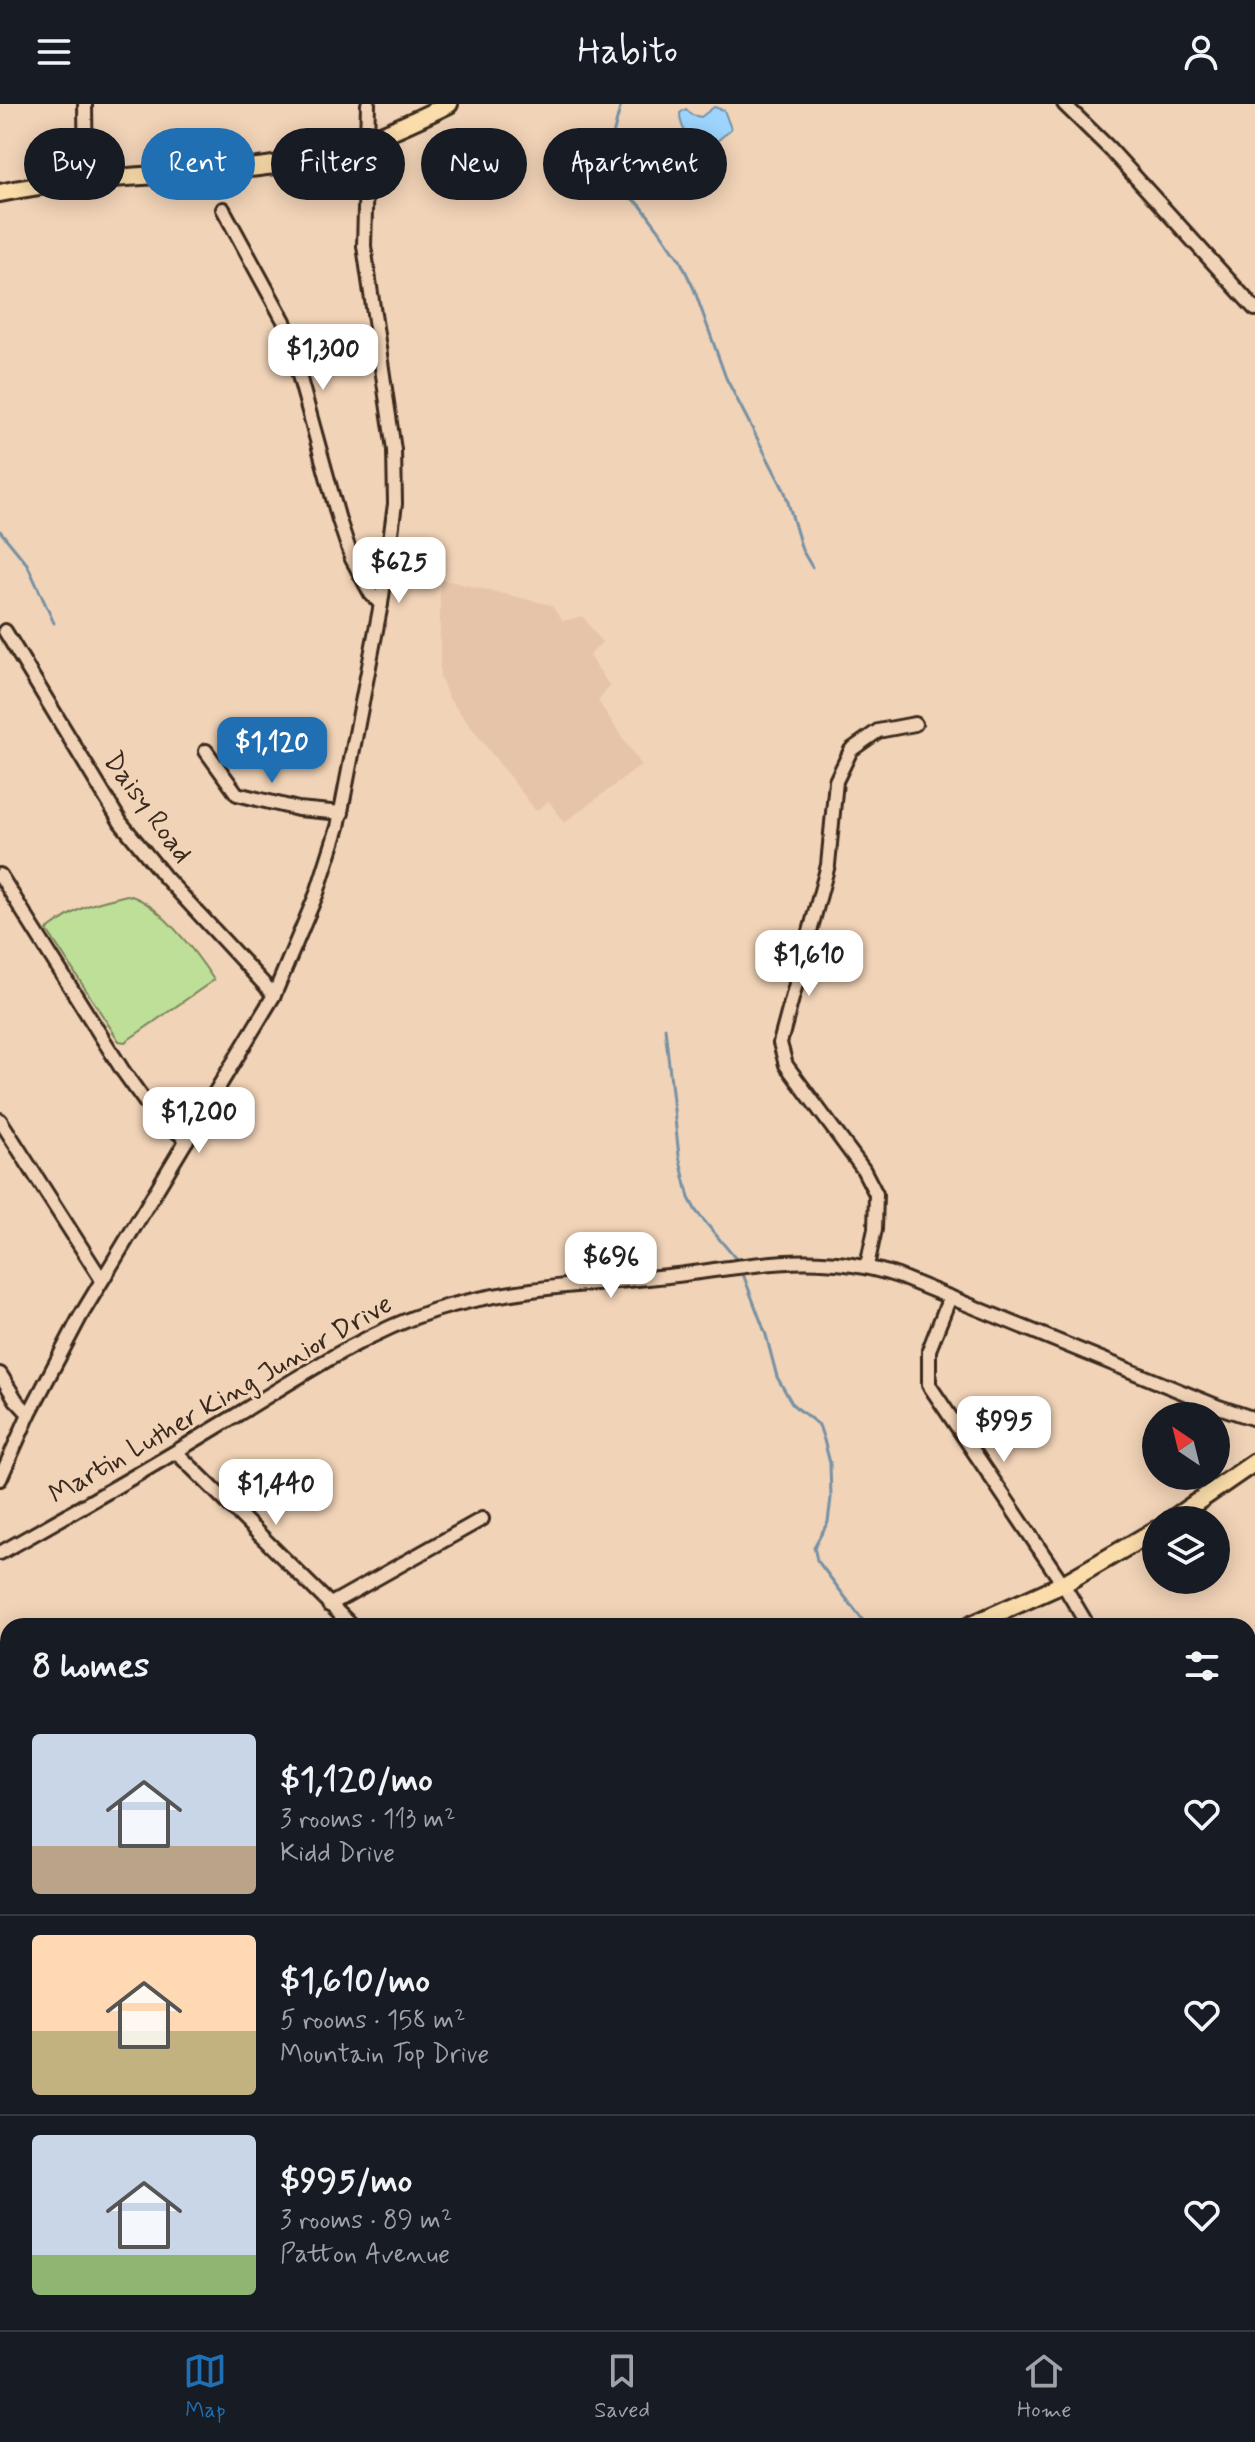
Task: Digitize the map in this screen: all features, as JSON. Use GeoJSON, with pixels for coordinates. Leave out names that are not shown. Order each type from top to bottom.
{"type":"FeatureCollection","features":[{"type":"Feature","properties":{"kind":"main road"},"geometry":{"type":"LineString","coordinates":[[395,128],[449,104]]}},
{"type":"Feature","properties":{"kind":"main road"},"geometry":{"type":"LineString","coordinates":[[125,178],[271,165]]}},
{"type":"Feature","properties":{"kind":"main road"},"geometry":{"type":"LineString","coordinates":[[0,193],[24,190]]}},
{"type":"Feature","properties":{"kind":"main road"},"geometry":{"type":"LineString","coordinates":[[1191,1506],[1255,1462]]}},
{"type":"Feature","properties":{"kind":"main road"},"geometry":{"type":"LineString","coordinates":[[987,1618],[1063,1584],[1142,1538]]}},
{"type":"Feature","properties":{"kind":"street"},"geometry":{"type":"LineString","coordinates":[[85,104],[85,128]]}},
{"type":"Feature","properties":{"kind":"street"},"geometry":{"type":"LineString","coordinates":[[367,128],[368,104]]}},
{"type":"Feature","properties":{"kind":"street"},"geometry":{"type":"LineString","coordinates":[[1066,105],[1255,309]]}},
{"type":"Feature","properties":{"kind":"street"},"geometry":{"type":"LineString","coordinates":[[0,1479],[58,1356],[274,995],[317,893],[342,813],[381,604],[396,480],[391,424],[364,246],[365,200]]}},
{"type":"Feature","properties":{"kind":"street"},"geometry":{"type":"LineString","coordinates":[[223,209],[284,321],[343,533],[352,559],[371,594],[381,604]]}},
{"type":"Feature","properties":{"kind":"street","name":"Daisy Road"},"geometry":{"type":"LineString","coordinates":[[5,631],[121,823],[164,876],[274,995]]}},
{"type":"Feature","properties":{"kind":"street"},"geometry":{"type":"LineString","coordinates":[[867,1266],[875,1229],[876,1194],[863,1169],[786,1065],[780,1043],[828,865],[836,781],[851,750],[878,731],[915,724]]}},
{"type":"Feature","properties":{"kind":"street"},"geometry":{"type":"LineString","coordinates":[[206,751],[237,794],[298,809],[342,813]]}},
{"type":"Feature","properties":{"kind":"street"},"geometry":{"type":"LineString","coordinates":[[0,875],[123,1071],[151,1110],[187,1140]]}},
{"type":"Feature","properties":{"kind":"street"},"geometry":{"type":"LineString","coordinates":[[0,1120],[102,1280]]}},
{"type":"Feature","properties":{"kind":"street","name":"Martin Luther King Junior Drive"},"geometry":{"type":"LineString","coordinates":[[0,1553],[364,1341],[404,1322],[453,1305],[534,1292],[779,1263],[830,1260],[867,1266],[1255,1419]]}},
{"type":"Feature","properties":{"kind":"street"},"geometry":{"type":"LineString","coordinates":[[950,1297],[929,1350],[929,1385],[1083,1618]]}},
{"type":"Feature","properties":{"kind":"street"},"geometry":{"type":"LineString","coordinates":[[0,1374],[29,1414]]}},
{"type":"Feature","properties":{"kind":"street"},"geometry":{"type":"LineString","coordinates":[[176,1452],[343,1618]]}},
{"type":"Feature","properties":{"kind":"street"},"geometry":{"type":"LineString","coordinates":[[329,1605],[482,1519]]}},
{"type":"Feature","properties":{"kind":"shaded area"},"geometry":{"type":"Polygon","coordinates":[[[440,579],[551,605],[563,621],[582,616],[602,642],[589,656],[610,686],[598,701],[641,765],[564,823],[549,801],[536,811],[448,697],[440,676],[440,579]]]}},
{"type":"Feature","properties":{"kind":"green space"},"geometry":{"type":"Polygon","coordinates":[[[127,895],[139,899],[163,917],[214,980],[125,1042],[119,1041],[47,930],[85,907],[127,895]]]}},
{"type":"Feature","properties":{"kind":"water"},"geometry":{"type":"Polygon","coordinates":[[[714,107],[724,110],[731,129],[727,132],[727,128],[683,128],[680,113],[686,109],[692,115],[701,117],[714,107]]]}},
{"type":"Feature","properties":{"kind":"waterway"},"geometry":{"type":"LineString","coordinates":[[621,104],[610,147],[624,192],[641,206],[680,260],[694,289],[726,378],[785,492],[802,550],[812,567]]}},
{"type":"Feature","properties":{"kind":"waterway"},"geometry":{"type":"LineString","coordinates":[[0,531],[27,564],[54,623]]}},
{"type":"Feature","properties":{"kind":"waterway"},"geometry":{"type":"LineString","coordinates":[[665,1028],[679,1156],[689,1198],[736,1259]]}},
{"type":"Feature","properties":{"kind":"waterway"},"geometry":{"type":"LineString","coordinates":[[743,1274],[766,1335],[777,1377],[793,1405],[819,1425],[830,1463],[831,1498],[828,1522],[814,1547],[817,1560],[861,1618]]}}]}
